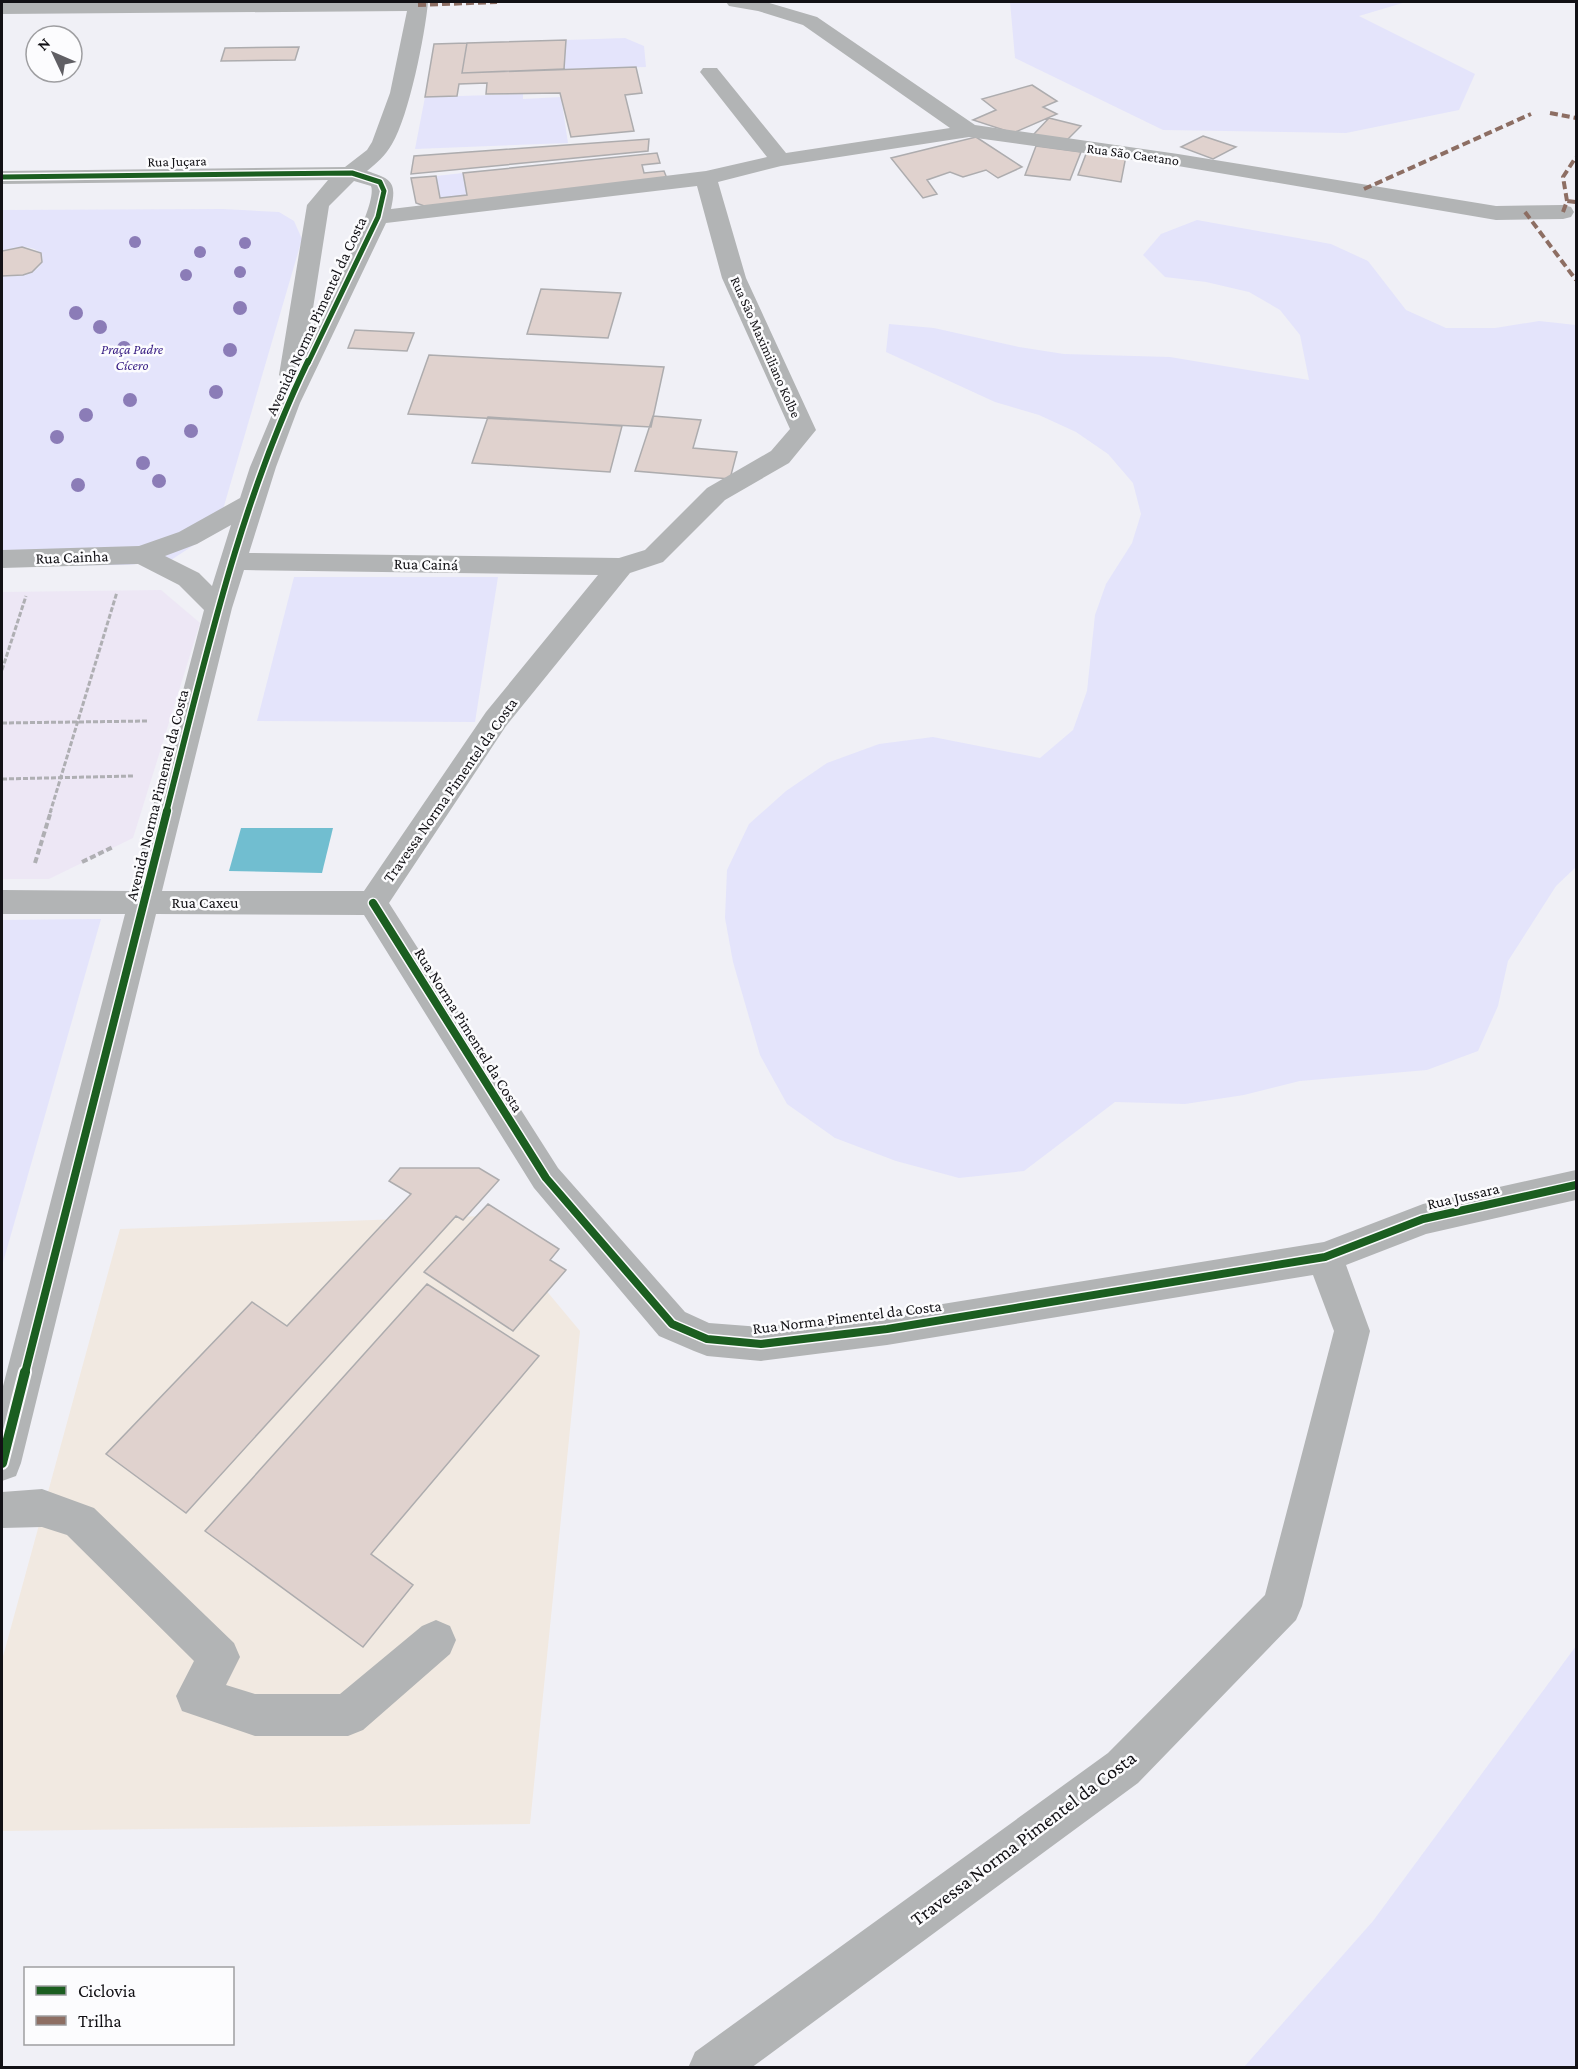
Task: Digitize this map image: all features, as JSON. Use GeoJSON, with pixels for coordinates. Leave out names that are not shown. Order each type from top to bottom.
{"type":"FeatureCollection","features":[{"type":"Feature","properties":{"kind":"street","name":"Rua São Caetano"},"geometry":{"type":"LineString","coordinates":[[736,2],[761,6],[810,21],[969,131],[1260,173],[1496,213],[1563,212]]}},
{"type":"Feature","properties":{"kind":"street"},"geometry":{"type":"LineString","coordinates":[[2,8],[180,4],[419,3]]}},
{"type":"Feature","properties":{"kind":"street","name":"Avenida Norma Pimentel da Costa"},"geometry":{"type":"LineString","coordinates":[[288,403],[291,368],[318,205],[335,185],[375,154],[383,142],[400,93],[419,3]]}},
{"type":"Feature","properties":{"kind":"street"},"geometry":{"type":"LineString","coordinates":[[710,72],[781,160]]}},
{"type":"Feature","properties":{"kind":"street"},"geometry":{"type":"LineString","coordinates":[[378,216],[706,178],[781,160],[969,131]]}},
{"type":"Feature","properties":{"kind":"street","name":"Avenida Norma Pimentel da Costa"},"geometry":{"type":"LineString","coordinates":[[2,1463],[218,608],[251,503],[288,403],[378,216],[384,191],[380,182],[352,173]]}},
{"type":"Feature","properties":{"kind":"street","name":"Rua Juçara"},"geometry":{"type":"LineString","coordinates":[[2,177],[352,173]]}},
{"type":"Feature","properties":{"kind":"street","name":"Rua São Maximiliano Kolbe"},"geometry":{"type":"LineString","coordinates":[[620,567],[654,556],[716,494],[780,457],[803,430],[734,278],[706,178]]}},
{"type":"Feature","properties":{"kind":"street","name":"Rua Cainha"},"geometry":{"type":"LineString","coordinates":[[2,559],[141,555],[188,538],[251,503]]}},
{"type":"Feature","properties":{"kind":"street","name":"Rua Cainha"},"geometry":{"type":"LineString","coordinates":[[141,555],[189,579],[218,608]]}},
{"type":"Feature","properties":{"kind":"street","name":"Rua Cainá"},"geometry":{"type":"LineString","coordinates":[[233,561],[620,567]]}},
{"type":"Feature","properties":{"kind":"street","name":"Travessa Norma Pimentel da Costa"},"geometry":{"type":"LineString","coordinates":[[373,903],[496,719],[620,567]]}},
{"type":"Feature","properties":{"kind":"street","name":"Rua Caxeu"},"geometry":{"type":"LineString","coordinates":[[2,902],[373,903]]}},
{"type":"Feature","properties":{"kind":"street","name":"Rua Norma Pimentel da Costa"},"geometry":{"type":"LineString","coordinates":[[373,903],[546,1178],[672,1324],[707,1339],[761,1344],[887,1329],[1325,1257]]}},
{"type":"Feature","properties":{"kind":"street","name":"Rua Jussara"},"geometry":{"type":"LineString","coordinates":[[1325,1257],[1423,1219],[1576,1185]]}},
{"type":"Feature","properties":{"kind":"street","name":"Travessa Norma Pimentel da Costa"},"geometry":{"type":"LineString","coordinates":[[711,2067],[1123,1768],[1282,1606],[1352,1331],[1325,1257]]}},
{"type":"Feature","properties":{"kind":"street"},"geometry":{"type":"LineString","coordinates":[[2,1510],[42,1508],[80,1521],[219,1657],[197,1696],[255,1715],[348,1715],[436,1640]]}},
{"type":"Feature","properties":{"kind":"path"},"geometry":{"type":"LineString","coordinates":[[106,591],[128,591]]}},
{"type":"Feature","properties":{"kind":"path"},"geometry":{"type":"LineString","coordinates":[[33,868],[117,591]]}},
{"type":"Feature","properties":{"kind":"path"},"geometry":{"type":"LineString","coordinates":[[2,670],[27,592],[19,592]]}},
{"type":"Feature","properties":{"kind":"path"},"geometry":{"type":"LineString","coordinates":[[2,723],[158,721]]}},
{"type":"Feature","properties":{"kind":"path"},"geometry":{"type":"LineString","coordinates":[[2,778],[141,776]]}},
{"type":"Feature","properties":{"kind":"path"},"geometry":{"type":"LineString","coordinates":[[80,863],[122,843]]}},
{"type":"Feature","properties":{"kind":"shaded area"},"geometry":{"type":"Polygon","coordinates":[[[161,590],[200,623],[133,838],[49,879],[2,879],[2,592],[161,590]]]}},
{"type":"Feature","properties":{"kind":"shaded area"},"geometry":{"type":"Polygon","coordinates":[[[484,1216],[580,1331],[530,1824],[2,1831],[2,1660],[120,1229],[484,1216]]]}},
{"type":"Feature","properties":{"kind":"green space"},"geometry":{"type":"Polygon","coordinates":[[[1010,2],[1406,2],[1359,16],[1475,74],[1459,110],[1346,133],[1163,130],[1015,58],[1010,2]]]}},
{"type":"Feature","properties":{"kind":"green space"},"geometry":{"type":"Polygon","coordinates":[[[625,38],[644,46],[646,67],[564,69],[566,40],[625,38]]]}},
{"type":"Feature","properties":{"kind":"green space"},"geometry":{"type":"Polygon","coordinates":[[[523,94],[523,99],[561,97],[568,143],[415,149],[425,97],[523,94]]]}},
{"type":"Feature","properties":{"kind":"green space"},"geometry":{"type":"Polygon","coordinates":[[[463,173],[467,195],[440,198],[436,176],[463,173]]]}},
{"type":"Feature","properties":{"kind":"green space","name":"Praça Padre Cícero"},"geometry":{"type":"Polygon","coordinates":[[[223,209],[279,212],[294,221],[302,239],[217,530],[171,560],[128,565],[2,566],[2,276],[29,273],[36,270],[42,260],[41,253],[32,248],[2,251],[2,210],[223,209]]]}},
{"type":"Feature","properties":{"kind":"green space"},"geometry":{"type":"Polygon","coordinates":[[[1197,220],[1331,244],[1368,261],[1406,310],[1446,328],[1495,328],[1539,321],[1576,325],[1576,867],[1556,886],[1508,961],[1498,1006],[1478,1051],[1427,1070],[1300,1081],[1244,1095],[1185,1104],[1115,1102],[1024,1171],[959,1178],[896,1161],[835,1138],[787,1104],[760,1055],[733,962],[725,918],[727,870],[749,824],[786,791],[827,763],[879,744],[933,737],[1040,758],[1073,730],[1087,691],[1095,615],[1106,584],[1132,543],[1141,514],[1133,483],[1108,454],[1076,432],[1039,415],[995,402],[886,352],[889,324],[934,328],[1019,347],[1064,354],[1170,357],[1309,380],[1300,335],[1280,310],[1249,292],[1206,282],[1165,277],[1143,255],[1161,234],[1197,220]]]}},
{"type":"Feature","properties":{"kind":"green space"},"geometry":{"type":"Polygon","coordinates":[[[294,577],[498,577],[475,722],[257,721],[294,577]]]}},
{"type":"Feature","properties":{"kind":"green space"},"geometry":{"type":"Polygon","coordinates":[[[101,919],[2,1266],[2,920],[101,919]]]}},
{"type":"Feature","properties":{"kind":"green space"},"geometry":{"type":"Polygon","coordinates":[[[1576,1646],[1576,2067],[1244,2067],[1373,1921],[1576,1646]]]}},
{"type":"Feature","properties":{"kind":"water"},"geometry":{"type":"Polygon","coordinates":[[[241,828],[333,828],[322,873],[229,871],[241,828]]]}},
{"type":"Feature","properties":{"kind":"building"},"geometry":{"type":"Polygon","coordinates":[[[566,40],[564,69],[462,73],[467,43],[566,40]]]}},
{"type":"Feature","properties":{"kind":"building"},"geometry":{"type":"Polygon","coordinates":[[[467,43],[462,73],[636,67],[642,93],[625,95],[634,131],[571,137],[560,93],[486,94],[487,83],[459,84],[457,96],[425,97],[434,44],[467,43]]]}},
{"type":"Feature","properties":{"kind":"building"},"geometry":{"type":"Polygon","coordinates":[[[299,47],[295,60],[221,61],[225,48],[299,47]]]}},
{"type":"Feature","properties":{"kind":"building"},"geometry":{"type":"Polygon","coordinates":[[[1032,85],[1057,101],[1043,107],[1057,114],[1013,133],[973,120],[996,110],[982,99],[1032,85]]]}},
{"type":"Feature","properties":{"kind":"building"},"geometry":{"type":"Polygon","coordinates":[[[1049,118],[1081,126],[1065,142],[1033,135],[1049,118]]]}},
{"type":"Feature","properties":{"kind":"building"},"geometry":{"type":"Polygon","coordinates":[[[1203,136],[1236,147],[1213,159],[1181,147],[1203,136]]]}},
{"type":"Feature","properties":{"kind":"building"},"geometry":{"type":"Polygon","coordinates":[[[976,137],[1022,167],[998,178],[986,170],[963,177],[950,172],[927,180],[937,194],[923,198],[891,158],[976,137]]]}},
{"type":"Feature","properties":{"kind":"building"},"geometry":{"type":"Polygon","coordinates":[[[649,139],[648,151],[411,174],[414,156],[649,139]]]}},
{"type":"Feature","properties":{"kind":"building"},"geometry":{"type":"Polygon","coordinates":[[[1036,146],[1081,152],[1070,180],[1025,175],[1036,146]]]}},
{"type":"Feature","properties":{"kind":"building"},"geometry":{"type":"Polygon","coordinates":[[[657,153],[660,163],[642,165],[644,173],[664,171],[668,181],[427,207],[416,203],[411,178],[436,176],[440,198],[467,195],[463,173],[657,153]]]}},
{"type":"Feature","properties":{"kind":"building"},"geometry":{"type":"Polygon","coordinates":[[[1086,154],[1126,156],[1121,182],[1078,175],[1086,154]]]}},
{"type":"Feature","properties":{"kind":"building"},"geometry":{"type":"Polygon","coordinates":[[[22,247],[41,253],[42,262],[32,272],[2,276],[2,251],[22,247]]]}},
{"type":"Feature","properties":{"kind":"building"},"geometry":{"type":"Polygon","coordinates":[[[541,289],[621,293],[608,338],[527,334],[541,289]]]}},
{"type":"Feature","properties":{"kind":"building"},"geometry":{"type":"Polygon","coordinates":[[[355,330],[414,333],[407,351],[348,348],[355,330]]]}},
{"type":"Feature","properties":{"kind":"building"},"geometry":{"type":"Polygon","coordinates":[[[429,355],[664,367],[651,427],[408,414],[429,355]]]}},
{"type":"Feature","properties":{"kind":"building"},"geometry":{"type":"Polygon","coordinates":[[[653,416],[701,420],[693,448],[737,452],[730,479],[635,471],[653,416]]]}},
{"type":"Feature","properties":{"kind":"building"},"geometry":{"type":"Polygon","coordinates":[[[488,417],[622,426],[610,472],[472,463],[488,417]]]}},
{"type":"Feature","properties":{"kind":"building"},"geometry":{"type":"Polygon","coordinates":[[[400,1168],[479,1168],[499,1180],[463,1220],[456,1216],[186,1513],[106,1454],[252,1302],[287,1326],[411,1194],[389,1181],[400,1168]]]}},
{"type":"Feature","properties":{"kind":"building"},"geometry":{"type":"Polygon","coordinates":[[[488,1204],[559,1249],[550,1260],[566,1270],[513,1331],[424,1272],[488,1204]]]}},
{"type":"Feature","properties":{"kind":"building"},"geometry":{"type":"Polygon","coordinates":[[[427,1284],[539,1356],[371,1554],[413,1585],[363,1647],[205,1531],[427,1284]]]}},
{"type":"Feature","properties":{"kind":"marked path"},"geometry":{"type":"LineString","coordinates":[[418,5],[497,2]]}},
{"type":"Feature","properties":{"kind":"marked path"},"geometry":{"type":"LineString","coordinates":[[1550,113],[1576,118]]}},
{"type":"Feature","properties":{"kind":"marked path"},"geometry":{"type":"LineString","coordinates":[[1364,189],[1531,114]]}},
{"type":"Feature","properties":{"kind":"marked path"},"geometry":{"type":"LineString","coordinates":[[1567,201],[1563,177],[1576,157]]}},
{"type":"Feature","properties":{"kind":"marked path"},"geometry":{"type":"LineString","coordinates":[[1563,212],[1567,201],[1576,202]]}},
{"type":"Feature","properties":{"kind":"marked path"},"geometry":{"type":"LineString","coordinates":[[1525,212],[1576,280]]}},
{"type":"Feature","properties":{"kind":"cycle path"},"geometry":{"type":"LineString","coordinates":[[2,177],[352,173],[380,182],[384,191],[378,217],[288,403],[263,467],[218,608],[2,1463]]}},
{"type":"Feature","properties":{"kind":"cycle path"},"geometry":{"type":"LineString","coordinates":[[373,903],[546,1178],[672,1324],[707,1339],[761,1344],[887,1329],[1325,1257],[1423,1219],[1576,1185]]}}]}
